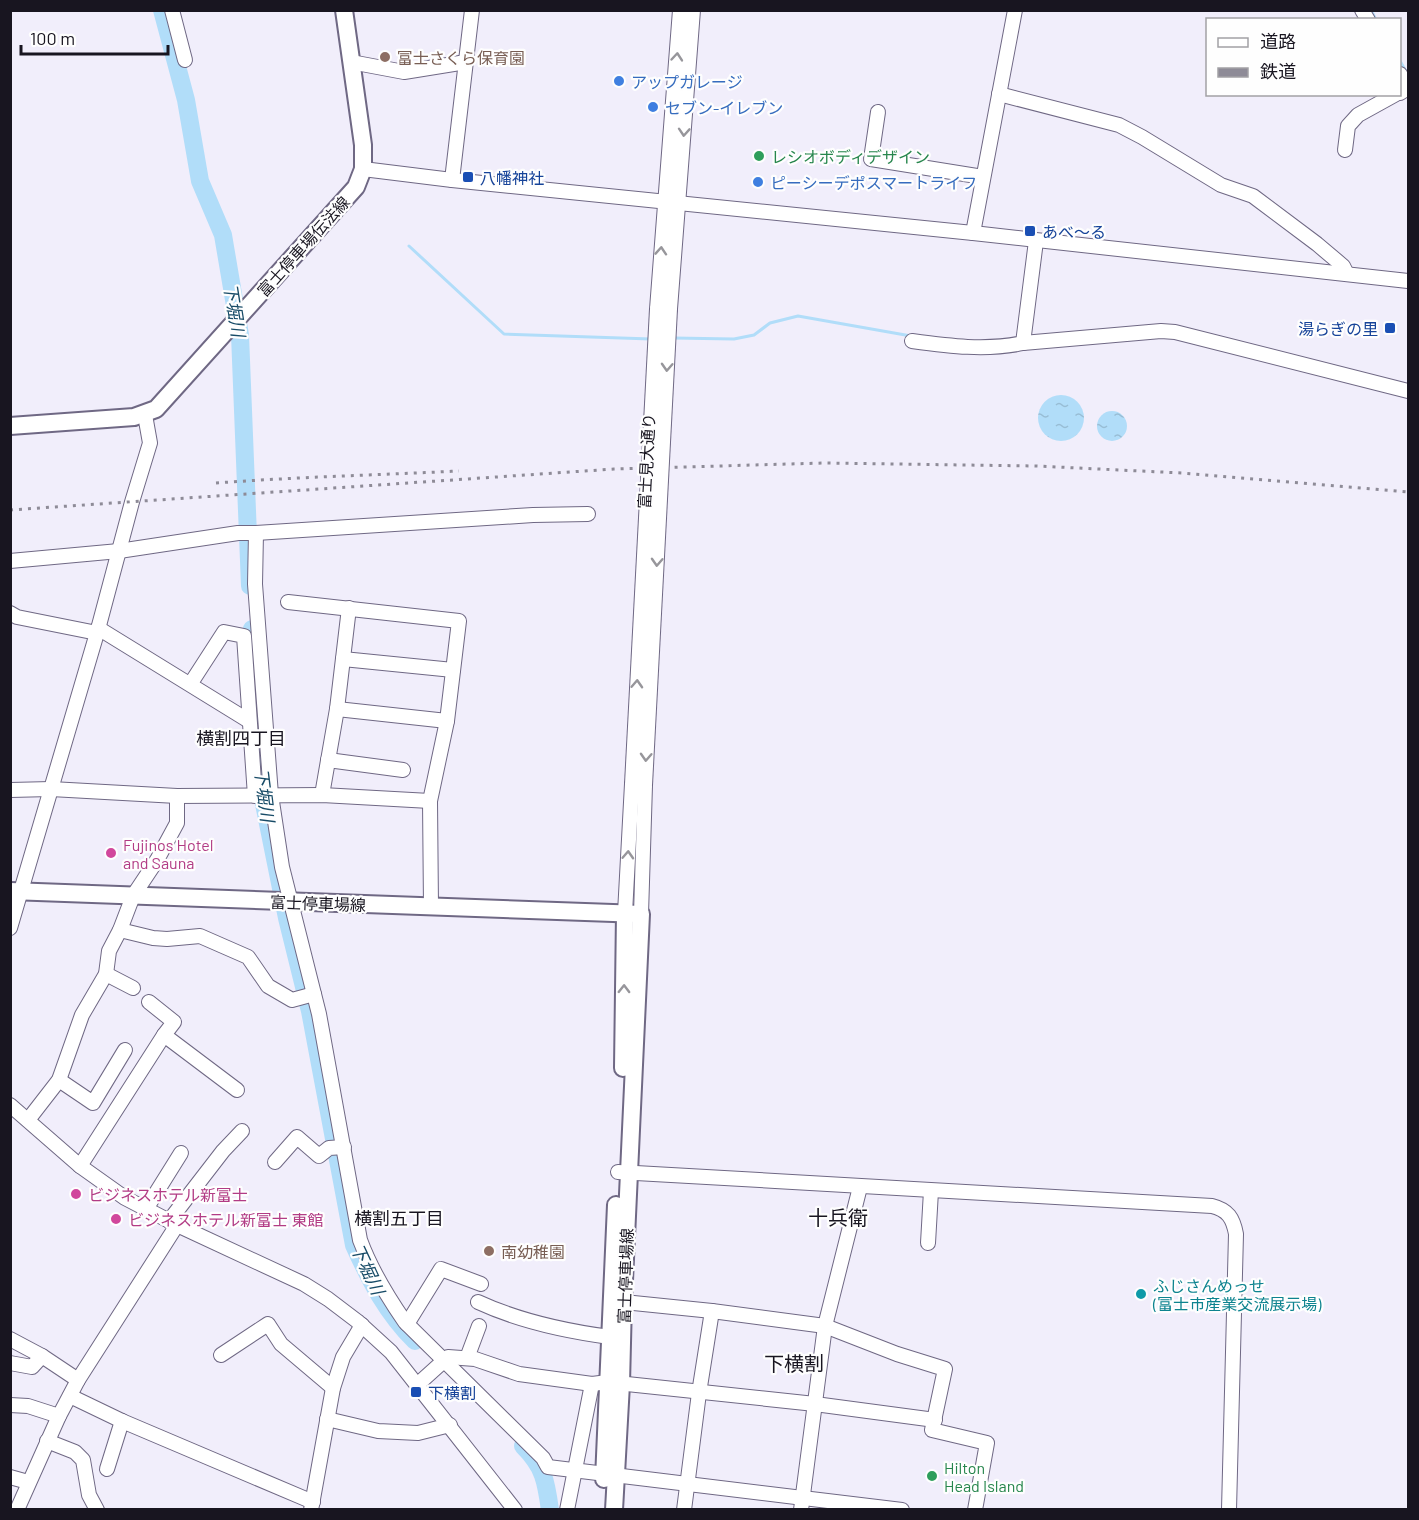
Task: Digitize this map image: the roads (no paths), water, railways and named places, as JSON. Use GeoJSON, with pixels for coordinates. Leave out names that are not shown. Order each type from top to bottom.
{"type":"FeatureCollection","features":[{"type":"Feature","properties":{"kind":"main road"},"geometry":{"type":"LineString","coordinates":[[344,10],[363,145],[363,169]]}},
{"type":"Feature","properties":{"kind":"main road","name":"富士停車場伝法線"},"geometry":{"type":"LineString","coordinates":[[145,415],[156,409],[356,187],[363,169]]}},
{"type":"Feature","properties":{"kind":"main road"},"geometry":{"type":"LineString","coordinates":[[10,426],[145,415]]}},
{"type":"Feature","properties":{"kind":"main road","name":"富士停車場線"},"geometry":{"type":"LineString","coordinates":[[16,891],[633,914],[617,1302],[607,1383]]}},
{"type":"Feature","properties":{"kind":"main road","name":"富士停車場線"},"geometry":{"type":"LineString","coordinates":[[614,1509],[610,1474],[607,1383],[610,1337],[617,1302]]}},
{"type":"Feature","properties":{"kind":"main road","name":"富士停車場線"},"geometry":{"type":"LineString","coordinates":[[602,1509],[610,1474]]}},
{"type":"Feature","properties":{"kind":"street"},"geometry":{"type":"LineString","coordinates":[[172,10],[185,60]]}},
{"type":"Feature","properties":{"kind":"street"},"geometry":{"type":"LineString","coordinates":[[452,180],[472,10]]}},
{"type":"Feature","properties":{"kind":"street","name":"富士見大通り"},"geometry":{"type":"LineString","coordinates":[[672,203],[680,10]]}},
{"type":"Feature","properties":{"kind":"street","name":"富士見大通り"},"geometry":{"type":"LineString","coordinates":[[633,914],[664,309],[672,203],[693,10]]}},
{"type":"Feature","properties":{"kind":"street"},"geometry":{"type":"LineString","coordinates":[[973,233],[1015,10]]}},
{"type":"Feature","properties":{"kind":"street"},"geometry":{"type":"LineString","coordinates":[[351,62],[404,72],[466,62]]}},
{"type":"Feature","properties":{"kind":"street"},"geometry":{"type":"LineString","coordinates":[[999,94],[1119,126],[1142,137],[1221,185],[1253,196],[1343,266],[1347,274]]}},
{"type":"Feature","properties":{"kind":"street"},"geometry":{"type":"LineString","coordinates":[[1345,150],[1348,126],[1359,115],[1394,96]]}},
{"type":"Feature","properties":{"kind":"street"},"geometry":{"type":"LineString","coordinates":[[878,112],[871,159],[983,177]]}},
{"type":"Feature","properties":{"kind":"street"},"geometry":{"type":"LineString","coordinates":[[363,169],[1408,281]]}},
{"type":"Feature","properties":{"kind":"street"},"geometry":{"type":"LineString","coordinates":[[1023,343],[1036,241]]}},
{"type":"Feature","properties":{"kind":"street"},"geometry":{"type":"LineString","coordinates":[[912,341],[959,347],[1006,347],[1023,343],[1161,331],[1175,332],[1408,391]]}},
{"type":"Feature","properties":{"kind":"street"},"geometry":{"type":"LineString","coordinates":[[10,928],[16,891],[51,789],[150,443],[145,415]]}},
{"type":"Feature","properties":{"kind":"street"},"geometry":{"type":"LineString","coordinates":[[10,561],[119,551],[238,533],[533,515],[588,514]]}},
{"type":"Feature","properties":{"kind":"street"},"geometry":{"type":"LineString","coordinates":[[256,533],[255,584],[271,795],[282,867],[360,1240],[379,1282],[407,1324],[440,1364],[543,1458],[548,1467],[688,1483],[802,1503],[902,1509]]}},
{"type":"Feature","properties":{"kind":"street"},"geometry":{"type":"LineString","coordinates":[[288,602],[459,621],[447,721],[430,801],[431,907]]}},
{"type":"Feature","properties":{"kind":"street"},"geometry":{"type":"LineString","coordinates":[[322,795],[337,710],[349,608]]}},
{"type":"Feature","properties":{"kind":"street"},"geometry":{"type":"LineString","coordinates":[[10,613],[17,617],[98,630],[190,683],[249,721]]}},
{"type":"Feature","properties":{"kind":"street"},"geometry":{"type":"LineString","coordinates":[[190,683],[224,632],[244,636],[255,796]]}},
{"type":"Feature","properties":{"kind":"street"},"geometry":{"type":"LineString","coordinates":[[343,659],[453,670]]}},
{"type":"Feature","properties":{"kind":"street"},"geometry":{"type":"LineString","coordinates":[[337,710],[447,721]]}},
{"type":"Feature","properties":{"kind":"street"},"geometry":{"type":"LineString","coordinates":[[328,760],[403,770]]}},
{"type":"Feature","properties":{"kind":"street"},"geometry":{"type":"LineString","coordinates":[[10,790],[51,789],[177,796],[322,795],[430,801]]}},
{"type":"Feature","properties":{"kind":"street"},"geometry":{"type":"LineString","coordinates":[[28,1120],[59,1080],[82,1015],[106,974],[109,951],[133,896],[157,860],[177,823],[177,796]]}},
{"type":"Feature","properties":{"kind":"street"},"geometry":{"type":"LineString","coordinates":[[120,930],[153,938],[200,936],[248,957],[268,986],[292,1000],[309,995]]}},
{"type":"Feature","properties":{"kind":"street"},"geometry":{"type":"LineString","coordinates":[[106,974],[133,988]]}},
{"type":"Feature","properties":{"kind":"street"},"geometry":{"type":"LineString","coordinates":[[80,1166],[174,1022],[149,1002]]}},
{"type":"Feature","properties":{"kind":"street"},"geometry":{"type":"LineString","coordinates":[[164,1035],[237,1090]]}},
{"type":"Feature","properties":{"kind":"street"},"geometry":{"type":"LineString","coordinates":[[59,1080],[93,1103],[125,1050]]}},
{"type":"Feature","properties":{"kind":"street"},"geometry":{"type":"LineString","coordinates":[[10,1105],[99,1181],[173,1223],[304,1284],[362,1325],[391,1352],[515,1509]]}},
{"type":"Feature","properties":{"kind":"street"},"geometry":{"type":"LineString","coordinates":[[17,1509],[47,1441],[78,1380],[173,1223],[223,1151],[242,1131]]}},
{"type":"Feature","properties":{"kind":"street"},"geometry":{"type":"LineString","coordinates":[[275,1162],[297,1137],[319,1155],[339,1148]]}},
{"type":"Feature","properties":{"kind":"street"},"geometry":{"type":"LineString","coordinates":[[146,1209],[181,1153]]}},
{"type":"Feature","properties":{"kind":"street"},"geometry":{"type":"LineString","coordinates":[[623,1173],[1212,1206],[1223,1209],[1230,1215],[1236,1234],[1229,1509]]}},
{"type":"Feature","properties":{"kind":"street"},"geometry":{"type":"LineString","coordinates":[[802,1503],[825,1326],[860,1187]]}},
{"type":"Feature","properties":{"kind":"street"},"geometry":{"type":"LineString","coordinates":[[928,1243],[931,1191]]}},
{"type":"Feature","properties":{"kind":"street"},"geometry":{"type":"LineString","coordinates":[[407,1324],[441,1269],[481,1284]]}},
{"type":"Feature","properties":{"kind":"street"},"geometry":{"type":"LineString","coordinates":[[478,1302],[530,1320],[579,1333],[610,1337]]}},
{"type":"Feature","properties":{"kind":"street"},"geometry":{"type":"LineString","coordinates":[[617,1302],[712,1311],[825,1326],[897,1354],[945,1369],[932,1430],[987,1443],[975,1509]]}},
{"type":"Feature","properties":{"kind":"street"},"geometry":{"type":"LineString","coordinates":[[684,1509],[712,1311]]}},
{"type":"Feature","properties":{"kind":"street"},"geometry":{"type":"LineString","coordinates":[[221,1355],[268,1324],[280,1344],[333,1388]]}},
{"type":"Feature","properties":{"kind":"street"},"geometry":{"type":"LineString","coordinates":[[70,1396],[312,1506],[333,1388],[343,1357],[362,1325]]}},
{"type":"Feature","properties":{"kind":"street"},"geometry":{"type":"LineString","coordinates":[[467,1358],[479,1326]]}},
{"type":"Feature","properties":{"kind":"street"},"geometry":{"type":"LineString","coordinates":[[10,1339],[42,1356],[78,1380]]}},
{"type":"Feature","properties":{"kind":"street"},"geometry":{"type":"LineString","coordinates":[[10,1363],[32,1367],[42,1356]]}},
{"type":"Feature","properties":{"kind":"street"},"geometry":{"type":"LineString","coordinates":[[417,1385],[448,1357],[467,1358],[519,1374],[815,1404],[935,1420]]}},
{"type":"Feature","properties":{"kind":"street"},"geometry":{"type":"LineString","coordinates":[[567,1509],[575,1470],[607,1383]]}},
{"type":"Feature","properties":{"kind":"street"},"geometry":{"type":"LineString","coordinates":[[10,1405],[28,1406],[59,1416]]}},
{"type":"Feature","properties":{"kind":"street"},"geometry":{"type":"LineString","coordinates":[[327,1419],[378,1431],[418,1433],[450,1425]]}},
{"type":"Feature","properties":{"kind":"street"},"geometry":{"type":"LineString","coordinates":[[107,1469],[122,1421]]}},
{"type":"Feature","properties":{"kind":"street"},"geometry":{"type":"LineString","coordinates":[[47,1441],[75,1452],[83,1460],[89,1495],[97,1509]]}},
{"type":"Feature","properties":{"kind":"street"},"geometry":{"type":"LineString","coordinates":[[10,1477],[28,1482]]}},
{"type":"Feature","properties":{"kind":"water"},"geometry":{"type":"Polygon","coordinates":[[[1061,395],[1070,396],[1078,401],[1083,409],[1083,427],[1078,435],[1070,440],[1061,441],[1052,440],[1044,435],[1039,427],[1038,418],[1039,409],[1044,401],[1052,396],[1061,395]]]}},
{"type":"Feature","properties":{"kind":"water"},"geometry":{"type":"Polygon","coordinates":[[[1112,411],[1123,415],[1127,426],[1123,437],[1112,441],[1101,437],[1097,426],[1101,415],[1112,411]]]}},
{"type":"Feature","properties":{"kind":"waterway","name":"下堀川"},"geometry":{"type":"LineString","coordinates":[[162,10],[186,100],[200,181],[223,235],[240,335],[250,586]]}},
{"type":"Feature","properties":{"kind":"waterway"},"geometry":{"type":"LineString","coordinates":[[1371,10],[1375,18]]}},
{"type":"Feature","properties":{"kind":"waterway"},"geometry":{"type":"LineString","coordinates":[[1401,63],[1408,75]]}},
{"type":"Feature","properties":{"kind":"waterway"},"geometry":{"type":"LineString","coordinates":[[409,246],[504,334],[651,339]]}},
{"type":"Feature","properties":{"kind":"waterway"},"geometry":{"type":"LineString","coordinates":[[673,338],[734,339],[754,335],[770,323],[798,316],[911,336]]}},
{"type":"Feature","properties":{"kind":"waterway","name":"下堀川"},"geometry":{"type":"LineString","coordinates":[[252,629],[263,799],[287,918],[310,1011],[354,1245],[380,1296],[415,1341]]}},
{"type":"Feature","properties":{"kind":"waterway","name":"下堀川"},"geometry":{"type":"LineString","coordinates":[[523,1446],[536,1461],[543,1475],[550,1510]]}},
{"type":"Feature","properties":{"kind":"railway"},"geometry":{"type":"LineString","coordinates":[[10,510],[614,469],[823,463],[1036,466],[1182,473],[1408,492]]}},
{"type":"Feature","properties":{"kind":"railway"},"geometry":{"type":"LineString","coordinates":[[216,483],[459,471]]}},
{"type":"Feature","properties":{"kind":"place","name":"富士さくら保育園"},"geometry":{"type":"Point","coordinates":[385,57]}},
{"type":"Feature","properties":{"kind":"place","name":"アップガレージ"},"geometry":{"type":"Point","coordinates":[619,81]}},
{"type":"Feature","properties":{"kind":"place","name":"セブン-イレブン"},"geometry":{"type":"Point","coordinates":[653,107]}},
{"type":"Feature","properties":{"kind":"place","name":"レシオボディデザイン"},"geometry":{"type":"Point","coordinates":[759,156]}},
{"type":"Feature","properties":{"kind":"place","name":"八幡神社"},"geometry":{"type":"Point","coordinates":[468,177]}},
{"type":"Feature","properties":{"kind":"place","name":"ピーシーデポスマートライフ"},"geometry":{"type":"Point","coordinates":[758,182]}},
{"type":"Feature","properties":{"kind":"place","name":"あべ〜る"},"geometry":{"type":"Point","coordinates":[1030,231]}},
{"type":"Feature","properties":{"kind":"place","name":"湯らぎの里"},"geometry":{"type":"Point","coordinates":[1390,328]}},
{"type":"Feature","properties":{"kind":"place","name":"Fujinos Hotel and Sauna"},"geometry":{"type":"Point","coordinates":[111,853]}},
{"type":"Feature","properties":{"kind":"place","name":"ビジネスホテル新富士"},"geometry":{"type":"Point","coordinates":[76,1194]}},
{"type":"Feature","properties":{"kind":"place","name":"ビジネスホテル新富士 東館"},"geometry":{"type":"Point","coordinates":[116,1219]}},
{"type":"Feature","properties":{"kind":"place","name":"南幼稚園"},"geometry":{"type":"Point","coordinates":[489,1251]}},
{"type":"Feature","properties":{"kind":"place","name":"ふじさんめっせ (富士市産業交流展示場)"},"geometry":{"type":"Point","coordinates":[1141,1294]}},
{"type":"Feature","properties":{"kind":"place","name":"下横割"},"geometry":{"type":"Point","coordinates":[416,1392]}},
{"type":"Feature","properties":{"kind":"place","name":"Hilton Head Island"},"geometry":{"type":"Point","coordinates":[932,1476]}},
{"type":"Feature","properties":{"kind":"district","name":"横割四丁目"},"geometry":{"type":"Point","coordinates":[241,738]}},
{"type":"Feature","properties":{"kind":"district","name":"十兵衛"},"geometry":{"type":"Point","coordinates":[838,1217]}},
{"type":"Feature","properties":{"kind":"district","name":"横割五丁目"},"geometry":{"type":"Point","coordinates":[399,1218]}},
{"type":"Feature","properties":{"kind":"district","name":"下横割"},"geometry":{"type":"Point","coordinates":[794,1363]}}]}
